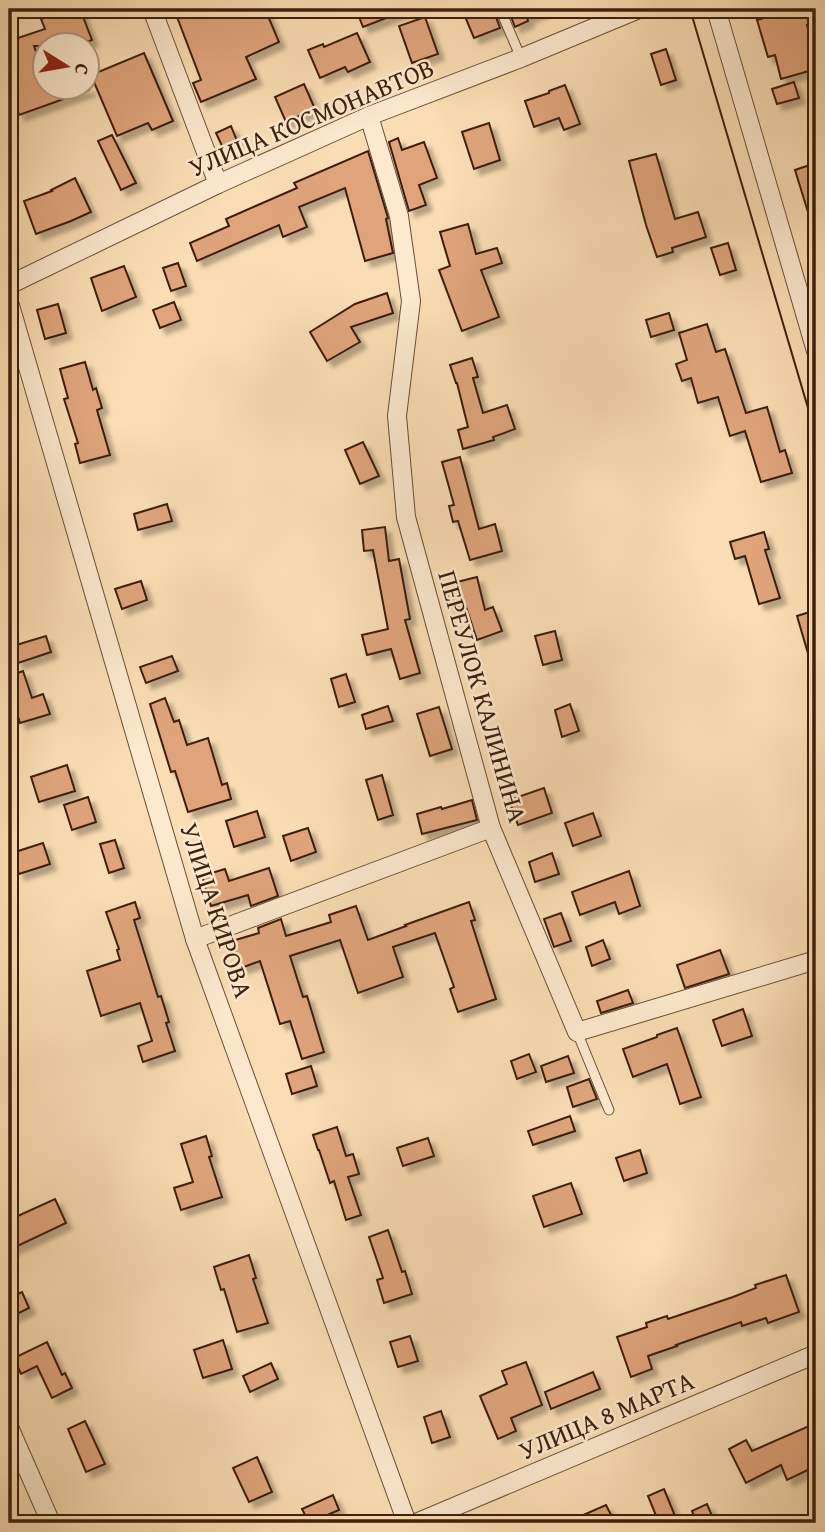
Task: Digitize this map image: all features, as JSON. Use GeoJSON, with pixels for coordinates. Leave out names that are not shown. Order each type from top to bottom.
{"type":"FeatureCollection","features":[{"type":"Feature","properties":{"kind":"street"},"geometry":{"type":"LineString","coordinates":[[152,9],[218,184]]}},
{"type":"Feature","properties":{"kind":"street","name":"УЛИЦА КОСМОНАВТОВ"},"geometry":{"type":"LineString","coordinates":[[9,285],[218,184],[369,116],[639,9]]}},
{"type":"Feature","properties":{"kind":"street"},"geometry":{"type":"LineString","coordinates":[[716,9],[816,351]]}},
{"type":"Feature","properties":{"kind":"street","name":"ПЕРЕУЛОК КАЛИНИНА"},"geometry":{"type":"LineString","coordinates":[[369,116],[399,216],[411,301],[397,416],[406,517],[491,828],[577,1032]]}},
{"type":"Feature","properties":{"kind":"street","name":"УЛИЦА КИРОВА"},"geometry":{"type":"LineString","coordinates":[[9,302],[195,939],[407,1523]]}},
{"type":"Feature","properties":{"kind":"street"},"geometry":{"type":"LineString","coordinates":[[195,939],[491,828]]}},
{"type":"Feature","properties":{"kind":"street"},"geometry":{"type":"LineString","coordinates":[[577,1032],[816,960]]}},
{"type":"Feature","properties":{"kind":"street","name":"УЛИЦА 8 МАРТА"},"geometry":{"type":"LineString","coordinates":[[416,1523],[816,1354]]}},
{"type":"Feature","properties":{"kind":"street"},"geometry":{"type":"LineString","coordinates":[[9,1427],[51,1523]]}},
{"type":"Feature","properties":{"kind":"lane"},"geometry":{"type":"LineString","coordinates":[[500,9],[521,58]]}},
{"type":"Feature","properties":{"kind":"lane"},"geometry":{"type":"LineString","coordinates":[[577,1032],[609,1110]]}},
{"type":"Feature","properties":{"kind":"building"},"geometry":{"type":"Polygon","coordinates":[[[68,9],[80,9],[89,32],[36,32],[45,29],[41,19],[68,9]]]}},
{"type":"Feature","properties":{"kind":"building"},"geometry":{"type":"Polygon","coordinates":[[[174,9],[265,9],[279,42],[246,57],[256,79],[201,102],[193,83],[201,80],[174,9]]]}},
{"type":"Feature","properties":{"kind":"building"},"geometry":{"type":"Polygon","coordinates":[[[356,9],[407,9],[407,10],[363,27],[356,9]]]}},
{"type":"Feature","properties":{"kind":"building"},"geometry":{"type":"Polygon","coordinates":[[[477,9],[493,9],[500,28],[474,38],[464,14],[477,9]]]}},
{"type":"Feature","properties":{"kind":"building"},"geometry":{"type":"Polygon","coordinates":[[[508,9],[546,10],[527,17],[528,21],[515,27],[508,9]]]}},
{"type":"Feature","properties":{"kind":"building"},"geometry":{"type":"Polygon","coordinates":[[[794,9],[816,9],[816,21],[807,25],[816,57],[816,69],[781,79],[775,55],[768,57],[757,20],[794,9]]]}},
{"type":"Feature","properties":{"kind":"building"},"geometry":{"type":"Polygon","coordinates":[[[425,17],[438,54],[412,63],[399,26],[425,17]]]}},
{"type":"Feature","properties":{"kind":"building"},"geometry":{"type":"Polygon","coordinates":[[[32,33],[32,102],[55,102],[19,115],[9,84],[9,41],[32,33]]]}},
{"type":"Feature","properties":{"kind":"building"},"geometry":{"type":"Polygon","coordinates":[[[357,33],[370,62],[348,72],[345,67],[320,78],[308,50],[323,44],[324,47],[357,33]]]}},
{"type":"Feature","properties":{"kind":"building"},"geometry":{"type":"Polygon","coordinates":[[[666,49],[676,80],[661,85],[651,54],[666,49]]]}},
{"type":"Feature","properties":{"kind":"building"},"geometry":{"type":"Polygon","coordinates":[[[144,53],[173,121],[152,130],[148,123],[117,136],[102,101],[102,70],[144,53]]]}},
{"type":"Feature","properties":{"kind":"building"},"geometry":{"type":"Polygon","coordinates":[[[794,82],[799,98],[777,104],[772,89],[794,82]]]}},
{"type":"Feature","properties":{"kind":"building"},"geometry":{"type":"Polygon","coordinates":[[[304,84],[315,109],[286,122],[275,97],[304,84]]]}},
{"type":"Feature","properties":{"kind":"building"},"geometry":{"type":"Polygon","coordinates":[[[565,85],[580,124],[564,130],[559,118],[534,127],[525,101],[565,85]]]}},
{"type":"Feature","properties":{"kind":"building"},"geometry":{"type":"Polygon","coordinates":[[[489,123],[500,160],[474,169],[462,132],[489,123]]]}},
{"type":"Feature","properties":{"kind":"building"},"geometry":{"type":"Polygon","coordinates":[[[231,126],[237,141],[223,148],[216,133],[231,126]]]}},
{"type":"Feature","properties":{"kind":"building"},"geometry":{"type":"Polygon","coordinates":[[[112,135],[136,183],[121,190],[98,141],[112,135]]]}},
{"type":"Feature","properties":{"kind":"building"},"geometry":{"type":"Polygon","coordinates":[[[398,138],[402,150],[424,142],[437,178],[419,185],[426,205],[409,211],[389,142],[398,138]]]}},
{"type":"Feature","properties":{"kind":"building"},"geometry":{"type":"Polygon","coordinates":[[[368,151],[388,218],[386,219],[393,253],[365,261],[345,188],[299,207],[307,227],[283,237],[279,225],[197,261],[190,243],[229,226],[226,219],[297,188],[294,183],[368,151]]]}},
{"type":"Feature","properties":{"kind":"building"},"geometry":{"type":"Polygon","coordinates":[[[656,154],[675,219],[698,212],[706,237],[672,248],[673,252],[657,257],[629,161],[656,154]]]}},
{"type":"Feature","properties":{"kind":"building"},"geometry":{"type":"Polygon","coordinates":[[[816,163],[816,225],[812,225],[795,170],[816,163]]]}},
{"type":"Feature","properties":{"kind":"building"},"geometry":{"type":"Polygon","coordinates":[[[75,178],[91,212],[36,234],[24,201],[52,191],[75,178]]]}},
{"type":"Feature","properties":{"kind":"building"},"geometry":{"type":"Polygon","coordinates":[[[468,224],[476,254],[497,248],[502,263],[481,270],[499,317],[462,331],[439,270],[450,266],[440,232],[468,224]]]}},
{"type":"Feature","properties":{"kind":"building"},"geometry":{"type":"Polygon","coordinates":[[[728,243],[736,270],[720,275],[711,248],[728,243]]]}},
{"type":"Feature","properties":{"kind":"building"},"geometry":{"type":"Polygon","coordinates":[[[178,263],[186,286],[171,291],[163,268],[178,263]]]}},
{"type":"Feature","properties":{"kind":"building"},"geometry":{"type":"Polygon","coordinates":[[[124,266],[136,297],[102,311],[91,278],[124,266]]]}},
{"type":"Feature","properties":{"kind":"building"},"geometry":{"type":"Polygon","coordinates":[[[387,293],[393,313],[351,327],[360,342],[327,361],[310,332],[355,304],[387,293]]]}},
{"type":"Feature","properties":{"kind":"building"},"geometry":{"type":"Polygon","coordinates":[[[174,302],[181,320],[160,328],[153,310],[174,302]]]}},
{"type":"Feature","properties":{"kind":"building"},"geometry":{"type":"Polygon","coordinates":[[[58,304],[66,333],[45,339],[37,310],[58,304]]]}},
{"type":"Feature","properties":{"kind":"building"},"geometry":{"type":"Polygon","coordinates":[[[669,313],[674,330],[651,337],[646,320],[669,313]]]}},
{"type":"Feature","properties":{"kind":"building"},"geometry":{"type":"Polygon","coordinates":[[[707,324],[716,352],[725,349],[746,413],[767,407],[780,452],[785,450],[792,473],[761,482],[745,431],[730,436],[718,397],[698,403],[691,378],[682,381],[676,364],[687,360],[679,333],[707,324]]]}},
{"type":"Feature","properties":{"kind":"building"},"geometry":{"type":"Polygon","coordinates":[[[472,358],[478,377],[473,378],[483,413],[507,405],[515,429],[493,437],[494,440],[463,449],[458,430],[468,427],[450,365],[472,358]]]}},
{"type":"Feature","properties":{"kind":"building"},"geometry":{"type":"Polygon","coordinates":[[[85,362],[93,390],[96,388],[102,408],[97,410],[110,455],[80,463],[75,444],[78,443],[64,399],[68,398],[60,369],[85,362]]]}},
{"type":"Feature","properties":{"kind":"building"},"geometry":{"type":"Polygon","coordinates":[[[363,442],[379,476],[360,484],[345,450],[363,442]]]}},
{"type":"Feature","properties":{"kind":"building"},"geometry":{"type":"Polygon","coordinates":[[[460,457],[479,529],[495,524],[502,551],[470,560],[458,521],[453,522],[449,506],[454,505],[442,462],[460,457]]]}},
{"type":"Feature","properties":{"kind":"building"},"geometry":{"type":"Polygon","coordinates":[[[167,504],[172,521],[138,530],[134,514],[167,504]]]}},
{"type":"Feature","properties":{"kind":"building"},"geometry":{"type":"Polygon","coordinates":[[[385,527],[389,561],[399,559],[410,619],[405,620],[420,673],[400,679],[391,649],[367,655],[362,635],[388,629],[373,550],[364,551],[362,530],[385,527]]]}},
{"type":"Feature","properties":{"kind":"building"},"geometry":{"type":"Polygon","coordinates":[[[764,532],[769,549],[765,550],[780,598],[759,604],[745,556],[735,559],[730,542],[764,532]]]}},
{"type":"Feature","properties":{"kind":"building"},"geometry":{"type":"Polygon","coordinates":[[[477,577],[485,610],[493,607],[502,631],[477,640],[465,604],[450,607],[445,585],[477,577]]]}},
{"type":"Feature","properties":{"kind":"building"},"geometry":{"type":"Polygon","coordinates":[[[141,581],[147,600],[122,609],[115,589],[141,581]]]}},
{"type":"Feature","properties":{"kind":"building"},"geometry":{"type":"Polygon","coordinates":[[[816,610],[816,667],[812,667],[797,616],[816,610]]]}},
{"type":"Feature","properties":{"kind":"building"},"geometry":{"type":"Polygon","coordinates":[[[555,631],[562,660],[543,665],[535,636],[555,631]]]}},
{"type":"Feature","properties":{"kind":"building"},"geometry":{"type":"Polygon","coordinates":[[[46,636],[51,652],[18,663],[13,646],[46,636]]]}},
{"type":"Feature","properties":{"kind":"building"},"geometry":{"type":"Polygon","coordinates":[[[172,656],[178,671],[146,683],[140,667],[172,656]]]}},
{"type":"Feature","properties":{"kind":"building"},"geometry":{"type":"Polygon","coordinates":[[[23,671],[32,698],[43,694],[50,714],[20,723],[9,689],[9,676],[23,671]]]}},
{"type":"Feature","properties":{"kind":"building"},"geometry":{"type":"Polygon","coordinates":[[[346,674],[355,702],[339,707],[331,679],[346,674]]]}},
{"type":"Feature","properties":{"kind":"building"},"geometry":{"type":"Polygon","coordinates":[[[165,698],[174,722],[179,720],[187,745],[208,738],[222,785],[227,783],[231,799],[188,812],[175,771],[171,772],[150,704],[165,698]]]}},
{"type":"Feature","properties":{"kind":"building"},"geometry":{"type":"Polygon","coordinates":[[[570,704],[579,731],[562,737],[555,710],[570,704]]]}},
{"type":"Feature","properties":{"kind":"building"},"geometry":{"type":"Polygon","coordinates":[[[388,706],[393,721],[366,729],[362,715],[388,706]]]}},
{"type":"Feature","properties":{"kind":"building"},"geometry":{"type":"Polygon","coordinates":[[[439,707],[452,749],[430,756],[417,714],[439,707]]]}},
{"type":"Feature","properties":{"kind":"building"},"geometry":{"type":"Polygon","coordinates":[[[67,765],[75,791],[39,802],[31,777],[67,765]]]}},
{"type":"Feature","properties":{"kind":"building"},"geometry":{"type":"Polygon","coordinates":[[[382,775],[393,815],[378,820],[366,780],[382,775]]]}},
{"type":"Feature","properties":{"kind":"building"},"geometry":{"type":"Polygon","coordinates":[[[544,788],[552,813],[518,825],[509,800],[544,788]]]}},
{"type":"Feature","properties":{"kind":"building"},"geometry":{"type":"Polygon","coordinates":[[[88,797],[96,822],[72,830],[64,805],[88,797]]]}},
{"type":"Feature","properties":{"kind":"building"},"geometry":{"type":"Polygon","coordinates":[[[472,800],[477,820],[422,834],[417,814],[472,800]]]}},
{"type":"Feature","properties":{"kind":"building"},"geometry":{"type":"Polygon","coordinates":[[[257,811],[265,837],[234,847],[226,821],[257,811]]]}},
{"type":"Feature","properties":{"kind":"building"},"geometry":{"type":"Polygon","coordinates":[[[593,813],[601,836],[573,846],[565,823],[593,813]]]}},
{"type":"Feature","properties":{"kind":"building"},"geometry":{"type":"Polygon","coordinates":[[[308,828],[316,852],[291,861],[283,836],[308,828]]]}},
{"type":"Feature","properties":{"kind":"building"},"geometry":{"type":"Polygon","coordinates":[[[115,840],[124,868],[109,873],[100,844],[115,840]]]}},
{"type":"Feature","properties":{"kind":"building"},"geometry":{"type":"Polygon","coordinates":[[[43,843],[50,864],[19,874],[12,853],[43,843]]]}},
{"type":"Feature","properties":{"kind":"building"},"geometry":{"type":"Polygon","coordinates":[[[552,853],[559,874],[535,882],[529,862],[552,853]]]}},
{"type":"Feature","properties":{"kind":"building"},"geometry":{"type":"Polygon","coordinates":[[[269,868],[278,896],[251,906],[248,895],[211,906],[202,876],[225,869],[229,881],[269,868]]]}},
{"type":"Feature","properties":{"kind":"building"},"geometry":{"type":"Polygon","coordinates":[[[629,871],[640,906],[619,914],[615,902],[580,915],[572,892],[629,871]]]}},
{"type":"Feature","properties":{"kind":"building"},"geometry":{"type":"Polygon","coordinates":[[[135,902],[140,918],[134,920],[158,997],[161,996],[175,1051],[143,1062],[138,1046],[152,1041],[140,1003],[101,1016],[87,971],[120,960],[119,949],[106,912],[135,902]]]}},
{"type":"Feature","properties":{"kind":"building"},"geometry":{"type":"Polygon","coordinates":[[[469,902],[475,920],[471,921],[496,999],[458,1012],[450,989],[454,987],[435,933],[393,947],[403,977],[358,993],[340,940],[290,956],[303,997],[307,996],[324,1052],[302,1059],[290,1021],[280,1024],[260,961],[241,968],[232,941],[259,933],[258,928],[281,919],[286,936],[331,922],[329,915],[356,906],[368,940],[469,902]]]}},
{"type":"Feature","properties":{"kind":"building"},"geometry":{"type":"Polygon","coordinates":[[[561,913],[571,941],[554,947],[544,919],[561,913]]]}},
{"type":"Feature","properties":{"kind":"building"},"geometry":{"type":"Polygon","coordinates":[[[603,940],[610,959],[592,966],[586,947],[603,940]]]}},
{"type":"Feature","properties":{"kind":"building"},"geometry":{"type":"Polygon","coordinates":[[[720,950],[729,974],[685,988],[677,965],[720,950]]]}},
{"type":"Feature","properties":{"kind":"building"},"geometry":{"type":"Polygon","coordinates":[[[628,990],[633,1003],[601,1013],[597,1001],[628,990]]]}},
{"type":"Feature","properties":{"kind":"building"},"geometry":{"type":"Polygon","coordinates":[[[743,1009],[752,1036],[722,1046],[713,1020],[743,1009]]]}},
{"type":"Feature","properties":{"kind":"building"},"geometry":{"type":"Polygon","coordinates":[[[677,1028],[701,1097],[680,1104],[667,1064],[633,1077],[623,1049],[677,1028]]]}},
{"type":"Feature","properties":{"kind":"building"},"geometry":{"type":"Polygon","coordinates":[[[529,1054],[536,1072],[517,1079],[511,1061],[529,1054]]]}},
{"type":"Feature","properties":{"kind":"building"},"geometry":{"type":"Polygon","coordinates":[[[568,1056],[574,1073],[546,1082],[541,1066],[568,1056]]]}},
{"type":"Feature","properties":{"kind":"building"},"geometry":{"type":"Polygon","coordinates":[[[311,1066],[317,1086],[292,1094],[286,1074],[311,1066]]]}},
{"type":"Feature","properties":{"kind":"building"},"geometry":{"type":"Polygon","coordinates":[[[589,1079],[597,1099],[573,1107],[567,1087],[589,1079]]]}},
{"type":"Feature","properties":{"kind":"building"},"geometry":{"type":"Polygon","coordinates":[[[570,1116],[575,1131],[533,1145],[528,1131],[570,1116]]]}},
{"type":"Feature","properties":{"kind":"building"},"geometry":{"type":"Polygon","coordinates":[[[337,1127],[346,1156],[353,1154],[359,1174],[348,1177],[361,1215],[346,1220],[334,1181],[330,1183],[313,1135],[337,1127]]]}},
{"type":"Feature","properties":{"kind":"building"},"geometry":{"type":"Polygon","coordinates":[[[206,1136],[212,1156],[209,1157],[222,1197],[181,1210],[174,1188],[193,1182],[181,1144],[206,1136]]]}},
{"type":"Feature","properties":{"kind":"building"},"geometry":{"type":"Polygon","coordinates":[[[428,1138],[434,1156],[403,1166],[397,1148],[428,1138]]]}},
{"type":"Feature","properties":{"kind":"building"},"geometry":{"type":"Polygon","coordinates":[[[640,1150],[647,1173],[624,1181],[616,1158],[640,1150]]]}},
{"type":"Feature","properties":{"kind":"building"},"geometry":{"type":"Polygon","coordinates":[[[571,1183],[582,1214],[544,1227],[533,1196],[571,1183]]]}},
{"type":"Feature","properties":{"kind":"building"},"geometry":{"type":"Polygon","coordinates":[[[55,1199],[66,1223],[9,1250],[9,1220],[55,1199]]]}},
{"type":"Feature","properties":{"kind":"building"},"geometry":{"type":"Polygon","coordinates":[[[388,1230],[412,1294],[384,1303],[377,1280],[383,1278],[369,1237],[388,1230]]]}},
{"type":"Feature","properties":{"kind":"building"},"geometry":{"type":"Polygon","coordinates":[[[249,1255],[256,1278],[253,1279],[268,1323],[237,1332],[214,1267],[249,1255]]]}},
{"type":"Feature","properties":{"kind":"building"},"geometry":{"type":"Polygon","coordinates":[[[786,1275],[799,1312],[768,1323],[766,1318],[742,1326],[741,1322],[676,1345],[648,1356],[652,1369],[631,1377],[617,1337],[647,1327],[646,1323],[667,1316],[668,1319],[733,1297],[756,1288],[755,1285],[786,1275]]]}},
{"type":"Feature","properties":{"kind":"building"},"geometry":{"type":"Polygon","coordinates":[[[22,1292],[29,1308],[9,1318],[9,1298],[22,1292]]]}},
{"type":"Feature","properties":{"kind":"building"},"geometry":{"type":"Polygon","coordinates":[[[410,1336],[418,1361],[398,1367],[390,1342],[410,1336]]]}},
{"type":"Feature","properties":{"kind":"building"},"geometry":{"type":"Polygon","coordinates":[[[223,1340],[232,1369],[203,1378],[194,1350],[223,1340]]]}},
{"type":"Feature","properties":{"kind":"building"},"geometry":{"type":"Polygon","coordinates":[[[47,1342],[62,1375],[65,1373],[72,1388],[52,1398],[37,1366],[21,1374],[14,1358],[47,1342]]]}},
{"type":"Feature","properties":{"kind":"building"},"geometry":{"type":"Polygon","coordinates":[[[526,1362],[542,1405],[511,1418],[516,1431],[498,1439],[480,1396],[507,1384],[502,1371],[526,1362]]]}},
{"type":"Feature","properties":{"kind":"building"},"geometry":{"type":"Polygon","coordinates":[[[271,1363],[278,1379],[250,1392],[243,1376],[271,1363]]]}},
{"type":"Feature","properties":{"kind":"building"},"geometry":{"type":"Polygon","coordinates":[[[593,1372],[600,1389],[551,1409],[545,1392],[593,1372]]]}},
{"type":"Feature","properties":{"kind":"building"},"geometry":{"type":"Polygon","coordinates":[[[441,1411],[450,1437],[432,1443],[424,1417],[441,1411]]]}},
{"type":"Feature","properties":{"kind":"building"},"geometry":{"type":"Polygon","coordinates":[[[85,1421],[105,1464],[86,1472],[68,1429],[85,1421]]]}},
{"type":"Feature","properties":{"kind":"building"},"geometry":{"type":"Polygon","coordinates":[[[816,1423],[816,1466],[787,1480],[781,1465],[746,1483],[729,1449],[746,1440],[752,1451],[816,1423]]]}},
{"type":"Feature","properties":{"kind":"building"},"geometry":{"type":"Polygon","coordinates":[[[257,1457],[272,1492],[249,1502],[233,1468],[257,1457]]]}},
{"type":"Feature","properties":{"kind":"building"},"geometry":{"type":"Polygon","coordinates":[[[664,1489],[675,1516],[659,1523],[648,1496],[664,1489]]]}},
{"type":"Feature","properties":{"kind":"building"},"geometry":{"type":"Polygon","coordinates":[[[333,1495],[339,1510],[309,1523],[302,1509],[333,1495]]]}},
{"type":"Feature","properties":{"kind":"building"},"geometry":{"type":"Polygon","coordinates":[[[707,1504],[715,1523],[697,1523],[692,1511],[707,1504]]]}},
{"type":"Feature","properties":{"kind":"building"},"geometry":{"type":"Polygon","coordinates":[[[606,1505],[615,1523],[565,1523],[606,1505]]]}},
{"type":"Feature","properties":{"kind":"tram line"},"geometry":{"type":"LineString","coordinates":[[690,9],[816,435]]}}]}
